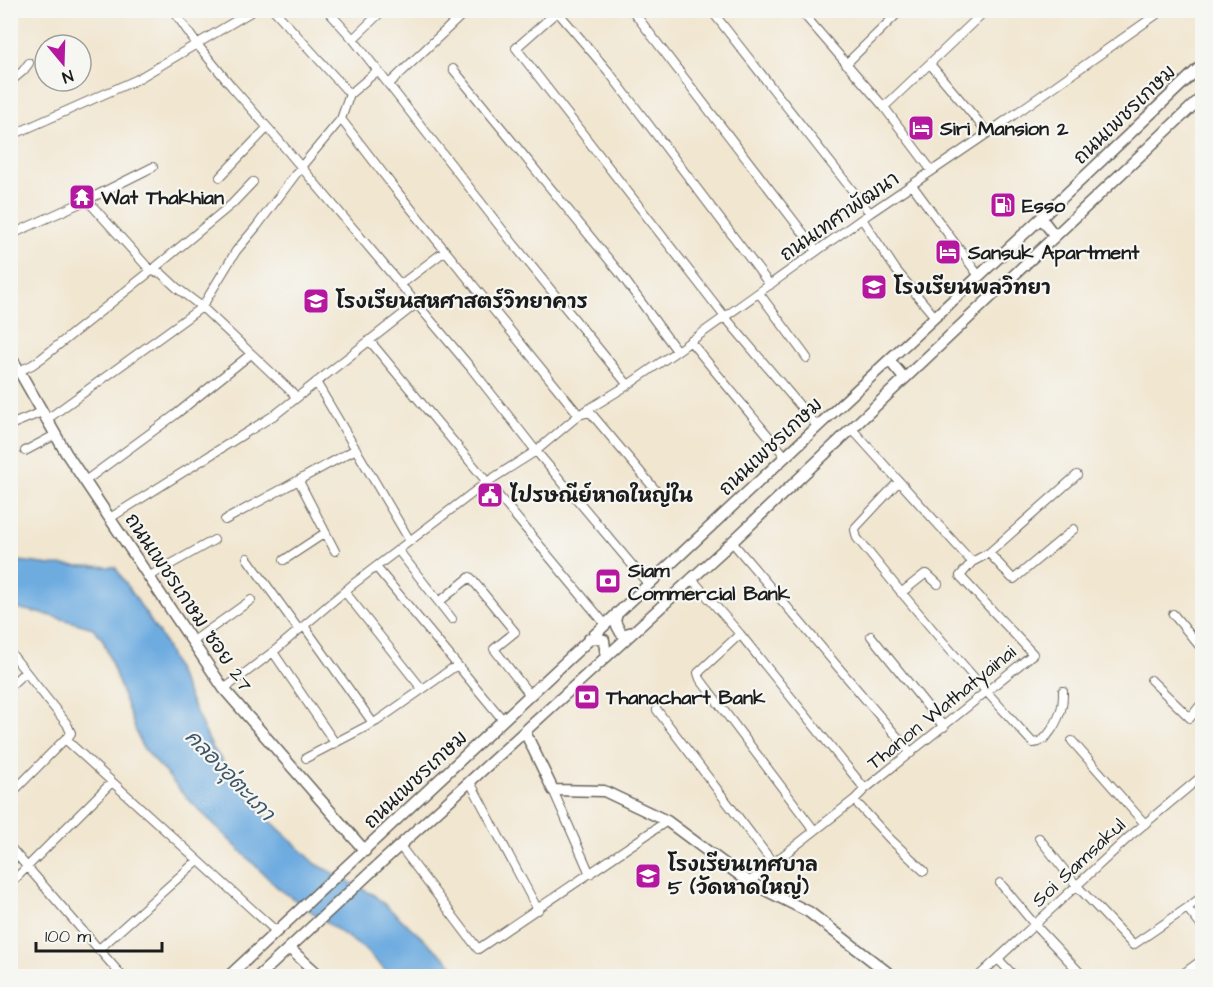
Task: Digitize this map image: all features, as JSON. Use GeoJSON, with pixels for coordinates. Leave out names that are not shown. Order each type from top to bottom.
{"type":"FeatureCollection","features":[{"type":"Feature","properties":{"kind":"main road","name":"ถนนเพชรเกษม"},"geometry":{"type":"LineString","coordinates":[[229,976],[1203,64]]}},
{"type":"Feature","properties":{"kind":"main road","name":"ถนนเพชรเกษม"},"geometry":{"type":"LineString","coordinates":[[259,976],[732,542],[1203,97]]}},
{"type":"Feature","properties":{"kind":"main road"},"geometry":{"type":"LineString","coordinates":[[1041,218],[1056,236]]}},
{"type":"Feature","properties":{"kind":"main road","name":"ถนนเพชรเกษม ซอย 27"},"geometry":{"type":"LineString","coordinates":[[10,355],[15,374],[148,578],[224,689],[361,853]]}},
{"type":"Feature","properties":{"kind":"main road"},"geometry":{"type":"LineString","coordinates":[[889,360],[904,378]]}},
{"type":"Feature","properties":{"kind":"main road"},"geometry":{"type":"LineString","coordinates":[[617,613],[615,622],[621,633],[634,632]]}},
{"type":"Feature","properties":{"kind":"main road"},"geometry":{"type":"LineString","coordinates":[[590,639],[604,640],[606,657]]}},
{"type":"Feature","properties":{"kind":"main road"},"geometry":{"type":"LineString","coordinates":[[525,732],[553,790],[604,791],[667,821],[749,882],[808,912],[892,976]]}},
{"type":"Feature","properties":{"kind":"main road"},"geometry":{"type":"LineString","coordinates":[[289,948],[320,976]]}},
{"type":"Feature","properties":{"kind":"street"},"geometry":{"type":"LineString","coordinates":[[173,10],[196,43],[232,87],[471,368],[536,451],[649,585]]}},
{"type":"Feature","properties":{"kind":"street"},"geometry":{"type":"LineString","coordinates":[[10,136],[136,80],[243,13],[254,10]]}},
{"type":"Feature","properties":{"kind":"street"},"geometry":{"type":"LineString","coordinates":[[274,10],[350,94]]}},
{"type":"Feature","properties":{"kind":"street"},"geometry":{"type":"LineString","coordinates":[[327,10],[353,39],[628,385]]}},
{"type":"Feature","properties":{"kind":"street"},"geometry":{"type":"LineString","coordinates":[[353,39],[383,10]]}},
{"type":"Feature","properties":{"kind":"street"},"geometry":{"type":"LineString","coordinates":[[389,84],[467,10]]}},
{"type":"Feature","properties":{"kind":"street"},"geometry":{"type":"LineString","coordinates":[[632,10],[817,250]]}},
{"type":"Feature","properties":{"kind":"street"},"geometry":{"type":"LineString","coordinates":[[711,10],[866,216],[896,270],[935,317]]}},
{"type":"Feature","properties":{"kind":"street"},"geometry":{"type":"LineString","coordinates":[[800,10],[884,107],[932,171]]}},
{"type":"Feature","properties":{"kind":"street"},"geometry":{"type":"LineString","coordinates":[[846,64],[901,10]]}},
{"type":"Feature","properties":{"kind":"street"},"geometry":{"type":"LineString","coordinates":[[884,107],[986,10]]}},
{"type":"Feature","properties":{"kind":"street","name":"ถนนเทศาพัฒนา"},"geometry":{"type":"LineString","coordinates":[[224,689],[398,550],[488,482],[536,451],[579,415],[628,385],[817,250],[1163,10]]}},
{"type":"Feature","properties":{"kind":"street"},"geometry":{"type":"LineString","coordinates":[[771,285],[608,71],[558,11],[516,48],[725,317],[818,426]]}},
{"type":"Feature","properties":{"kind":"street"},"geometry":{"type":"LineString","coordinates":[[10,82],[29,63]]}},
{"type":"Feature","properties":{"kind":"street"},"geometry":{"type":"LineString","coordinates":[[930,64],[988,133]]}},
{"type":"Feature","properties":{"kind":"street"},"geometry":{"type":"LineString","coordinates":[[453,69],[619,272],[677,351]]}},
{"type":"Feature","properties":{"kind":"street"},"geometry":{"type":"LineString","coordinates":[[10,425],[44,416],[202,307],[236,251],[340,119],[350,94],[377,71]]}},
{"type":"Feature","properties":{"kind":"street"},"geometry":{"type":"LineString","coordinates":[[340,119],[579,415],[590,412],[658,493]]}},
{"type":"Feature","properties":{"kind":"street"},"geometry":{"type":"LineString","coordinates":[[220,177],[267,128]]}},
{"type":"Feature","properties":{"kind":"street"},"geometry":{"type":"LineString","coordinates":[[10,235],[153,167]]}},
{"type":"Feature","properties":{"kind":"street"},"geometry":{"type":"LineString","coordinates":[[15,374],[42,358],[152,271],[232,204],[253,182]]}},
{"type":"Feature","properties":{"kind":"street"},"geometry":{"type":"LineString","coordinates":[[912,185],[979,276]]}},
{"type":"Feature","properties":{"kind":"street"},"geometry":{"type":"LineString","coordinates":[[87,200],[152,271],[161,273],[202,307],[297,397]]}},
{"type":"Feature","properties":{"kind":"street"},"geometry":{"type":"LineString","coordinates":[[400,285],[445,251]]}},
{"type":"Feature","properties":{"kind":"street"},"geometry":{"type":"LineString","coordinates":[[759,293],[807,358]]}},
{"type":"Feature","properties":{"kind":"street"},"geometry":{"type":"LineString","coordinates":[[110,518],[276,414],[416,304]]}},
{"type":"Feature","properties":{"kind":"street"},"geometry":{"type":"LineString","coordinates":[[369,340],[605,624]]}},
{"type":"Feature","properties":{"kind":"street"},"geometry":{"type":"LineString","coordinates":[[690,341],[785,456]]}},
{"type":"Feature","properties":{"kind":"street"},"geometry":{"type":"LineString","coordinates":[[86,481],[175,415],[251,354]]}},
{"type":"Feature","properties":{"kind":"street"},"geometry":{"type":"LineString","coordinates":[[316,382],[410,541]]}},
{"type":"Feature","properties":{"kind":"street"},"geometry":{"type":"LineString","coordinates":[[851,428],[972,562],[988,553],[1077,475]]}},
{"type":"Feature","properties":{"kind":"street"},"geometry":{"type":"LineString","coordinates":[[25,451],[55,435]]}},
{"type":"Feature","properties":{"kind":"street"},"geometry":{"type":"LineString","coordinates":[[225,520],[356,449]]}},
{"type":"Feature","properties":{"kind":"street"},"geometry":{"type":"LineString","coordinates":[[299,481],[335,551]]}},
{"type":"Feature","properties":{"kind":"street"},"geometry":{"type":"LineString","coordinates":[[900,481],[855,530],[857,538],[986,693],[1035,744],[1043,740],[1055,725],[1062,706],[1063,691]]}},
{"type":"Feature","properties":{"kind":"street"},"geometry":{"type":"LineString","coordinates":[[988,553],[1014,579],[1074,529]]}},
{"type":"Feature","properties":{"kind":"street"},"geometry":{"type":"LineString","coordinates":[[284,560],[325,533]]}},
{"type":"Feature","properties":{"kind":"street"},"geometry":{"type":"LineString","coordinates":[[148,578],[214,540]]}},
{"type":"Feature","properties":{"kind":"street"},"geometry":{"type":"LineString","coordinates":[[732,542],[911,753]]}},
{"type":"Feature","properties":{"kind":"street"},"geometry":{"type":"LineString","coordinates":[[398,550],[452,619]]}},
{"type":"Feature","properties":{"kind":"street"},"geometry":{"type":"LineString","coordinates":[[247,558],[373,723]]}},
{"type":"Feature","properties":{"kind":"street","name":"Thanon Wathatyainai"},"geometry":{"type":"LineString","coordinates":[[749,882],[1034,654],[960,576],[972,562]]}},
{"type":"Feature","properties":{"kind":"street"},"geometry":{"type":"LineString","coordinates":[[376,567],[503,720]]}},
{"type":"Feature","properties":{"kind":"street"},"geometry":{"type":"LineString","coordinates":[[901,593],[925,574],[938,584]]}},
{"type":"Feature","properties":{"kind":"street"},"geometry":{"type":"LineString","coordinates":[[439,602],[470,577],[515,632],[494,649],[530,695]]}},
{"type":"Feature","properties":{"kind":"street"},"geometry":{"type":"LineString","coordinates":[[691,578],[740,634],[865,789]]}},
{"type":"Feature","properties":{"kind":"street"},"geometry":{"type":"LineString","coordinates":[[345,592],[422,689]]}},
{"type":"Feature","properties":{"kind":"street"},"geometry":{"type":"LineString","coordinates":[[192,642],[251,600]]}},
{"type":"Feature","properties":{"kind":"street"},"geometry":{"type":"LineString","coordinates":[[1173,614],[1203,649]]}},
{"type":"Feature","properties":{"kind":"street"},"geometry":{"type":"LineString","coordinates":[[740,634],[698,673],[700,680],[814,830]]}},
{"type":"Feature","properties":{"kind":"street"},"geometry":{"type":"LineString","coordinates":[[871,636],[944,727]]}},
{"type":"Feature","properties":{"kind":"street"},"geometry":{"type":"LineString","coordinates":[[10,652],[71,733],[10,795]]}},
{"type":"Feature","properties":{"kind":"street"},"geometry":{"type":"LineString","coordinates":[[273,652],[335,742]]}},
{"type":"Feature","properties":{"kind":"street"},"geometry":{"type":"LineString","coordinates":[[306,758],[373,723],[457,664]]}},
{"type":"Feature","properties":{"kind":"street"},"geometry":{"type":"LineString","coordinates":[[10,686],[25,672]]}},
{"type":"Feature","properties":{"kind":"street"},"geometry":{"type":"LineString","coordinates":[[1151,680],[1190,718],[1203,703]]}},
{"type":"Feature","properties":{"kind":"street"},"geometry":{"type":"LineString","coordinates":[[657,710],[773,863]]}},
{"type":"Feature","properties":{"kind":"street"},"geometry":{"type":"LineString","coordinates":[[65,740],[277,932]]}},
{"type":"Feature","properties":{"kind":"street"},"geometry":{"type":"LineString","coordinates":[[1072,741],[1145,824]]}},
{"type":"Feature","properties":{"kind":"street"},"geometry":{"type":"LineString","coordinates":[[1199,779],[1203,789]]}},
{"type":"Feature","properties":{"kind":"street","name":"Soi Samsakul"},"geometry":{"type":"LineString","coordinates":[[979,976],[1145,824],[1199,779]]}},
{"type":"Feature","properties":{"kind":"street"},"geometry":{"type":"LineString","coordinates":[[10,884],[112,782]]}},
{"type":"Feature","properties":{"kind":"street"},"geometry":{"type":"LineString","coordinates":[[470,782],[538,910]]}},
{"type":"Feature","properties":{"kind":"street"},"geometry":{"type":"LineString","coordinates":[[553,790],[590,874]]}},
{"type":"Feature","properties":{"kind":"street"},"geometry":{"type":"LineString","coordinates":[[854,800],[924,871]]}},
{"type":"Feature","properties":{"kind":"street"},"geometry":{"type":"LineString","coordinates":[[400,846],[478,949],[667,821]]}},
{"type":"Feature","properties":{"kind":"street"},"geometry":{"type":"LineString","coordinates":[[1039,838],[1077,885],[1133,945],[1203,897]]}},
{"type":"Feature","properties":{"kind":"street"},"geometry":{"type":"LineString","coordinates":[[10,846],[122,976]]}},
{"type":"Feature","properties":{"kind":"street"},"geometry":{"type":"LineString","coordinates":[[98,950],[198,860]]}},
{"type":"Feature","properties":{"kind":"street"},"geometry":{"type":"LineString","coordinates":[[1000,883],[1035,925],[1083,976]]}},
{"type":"Feature","properties":{"kind":"street"},"geometry":{"type":"LineString","coordinates":[[1187,908],[1203,927]]}},
{"type":"Feature","properties":{"kind":"street"},"geometry":{"type":"LineString","coordinates":[[998,959],[1014,976]]}},
{"type":"Feature","properties":{"kind":"street"},"geometry":{"type":"LineString","coordinates":[[1180,976],[1203,960]]}},
{"type":"Feature","properties":{"kind":"water","name":"คลองอุ่ตะเภา"},"geometry":{"type":"Polygon","coordinates":[[[11,560],[51,565],[115,567],[162,638],[212,747],[258,809],[316,864],[374,895],[454,966],[462,976],[391,976],[364,949],[278,888],[187,798],[141,745],[103,640],[93,628],[11,607],[11,560]]]}},
{"type":"Feature","properties":{"kind":"place","name":"Siri Mansion 2"},"geometry":{"type":"Point","coordinates":[921,128]}},
{"type":"Feature","properties":{"kind":"place","name":"Wat Thakhian"},"geometry":{"type":"Point","coordinates":[82,197]}},
{"type":"Feature","properties":{"kind":"place","name":"Esso"},"geometry":{"type":"Point","coordinates":[1003,205]}},
{"type":"Feature","properties":{"kind":"place","name":"Sansuk Apartment"},"geometry":{"type":"Point","coordinates":[948,252]}},
{"type":"Feature","properties":{"kind":"place","name":"โรงเรียนพลวิทยา"},"geometry":{"type":"Point","coordinates":[874,287]}},
{"type":"Feature","properties":{"kind":"place","name":"โรงเรียนสหศาสตร์วิทยาคาร"},"geometry":{"type":"Point","coordinates":[316,301]}},
{"type":"Feature","properties":{"kind":"place","name":"ไปรษณีย์หาดใหญ่ใน"},"geometry":{"type":"Point","coordinates":[490,495]}},
{"type":"Feature","properties":{"kind":"place","name":"Siam Commercial Bank"},"geometry":{"type":"Point","coordinates":[608,581]}},
{"type":"Feature","properties":{"kind":"place","name":"Thanachart Bank"},"geometry":{"type":"Point","coordinates":[587,697]}},
{"type":"Feature","properties":{"kind":"place","name":"โรงเรียนเทศบาล 5 (วัดหาดใหญ่)"},"geometry":{"type":"Point","coordinates":[648,876]}}]}
